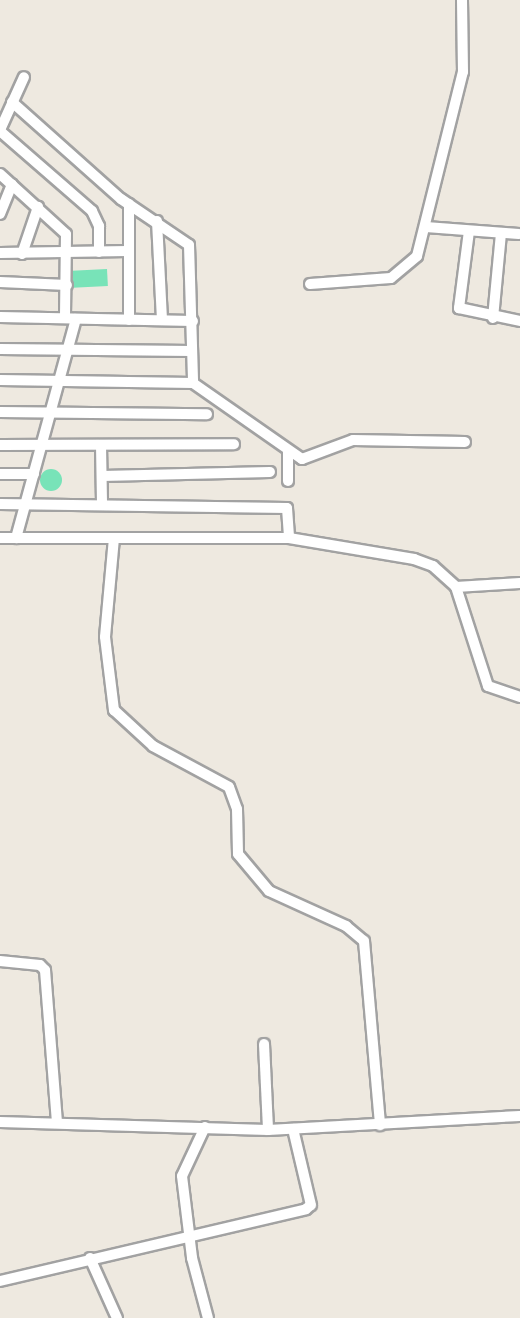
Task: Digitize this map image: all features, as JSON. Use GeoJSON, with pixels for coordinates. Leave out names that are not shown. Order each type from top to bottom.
{"type":"FeatureCollection","features":[{"type":"Feature","properties":{"kind":"street"},"geometry":{"type":"LineString","coordinates":[[309,284],[392,278],[411,265],[426,227],[464,72],[462,0]]}},
{"type":"Feature","properties":{"kind":"street"},"geometry":{"type":"LineString","coordinates":[[24,77],[0,130],[92,211],[99,226],[99,252]]}},
{"type":"Feature","properties":{"kind":"street"},"geometry":{"type":"LineString","coordinates":[[12,102],[129,204],[189,245],[193,383]]}},
{"type":"Feature","properties":{"kind":"street"},"geometry":{"type":"LineString","coordinates":[[0,174],[64,230],[68,254],[67,285],[71,319],[68,350],[16,538]]}},
{"type":"Feature","properties":{"kind":"street"},"geometry":{"type":"LineString","coordinates":[[0,214],[12,184]]}},
{"type":"Feature","properties":{"kind":"street"},"geometry":{"type":"LineString","coordinates":[[129,204],[129,320]]}},
{"type":"Feature","properties":{"kind":"street"},"geometry":{"type":"LineString","coordinates":[[22,254],[38,207]]}},
{"type":"Feature","properties":{"kind":"street"},"geometry":{"type":"LineString","coordinates":[[157,221],[162,320]]}},
{"type":"Feature","properties":{"kind":"street"},"geometry":{"type":"LineString","coordinates":[[426,227],[519,234]]}},
{"type":"Feature","properties":{"kind":"street"},"geometry":{"type":"LineString","coordinates":[[469,231],[459,308],[493,318],[520,321]]}},
{"type":"Feature","properties":{"kind":"street"},"geometry":{"type":"LineString","coordinates":[[493,318],[501,233]]}},
{"type":"Feature","properties":{"kind":"street"},"geometry":{"type":"LineString","coordinates":[[0,253],[68,254],[128,251]]}},
{"type":"Feature","properties":{"kind":"street"},"geometry":{"type":"LineString","coordinates":[[0,282],[67,285]]}},
{"type":"Feature","properties":{"kind":"street"},"geometry":{"type":"LineString","coordinates":[[0,317],[193,321]]}},
{"type":"Feature","properties":{"kind":"street"},"geometry":{"type":"LineString","coordinates":[[0,349],[192,351]]}},
{"type":"Feature","properties":{"kind":"street"},"geometry":{"type":"LineString","coordinates":[[0,380],[193,383],[302,459],[353,440],[465,442]]}},
{"type":"Feature","properties":{"kind":"street"},"geometry":{"type":"LineString","coordinates":[[0,412],[207,414]]}},
{"type":"Feature","properties":{"kind":"street"},"geometry":{"type":"LineString","coordinates":[[0,445],[234,444]]}},
{"type":"Feature","properties":{"kind":"street"},"geometry":{"type":"LineString","coordinates":[[101,445],[102,504]]}},
{"type":"Feature","properties":{"kind":"street"},"geometry":{"type":"LineString","coordinates":[[288,450],[288,481]]}},
{"type":"Feature","properties":{"kind":"street"},"geometry":{"type":"LineString","coordinates":[[102,476],[270,472]]}},
{"type":"Feature","properties":{"kind":"street"},"geometry":{"type":"LineString","coordinates":[[0,474],[34,474]]}},
{"type":"Feature","properties":{"kind":"street"},"geometry":{"type":"LineString","coordinates":[[0,504],[287,508],[289,538]]}},
{"type":"Feature","properties":{"kind":"street"},"geometry":{"type":"LineString","coordinates":[[0,538],[289,538],[414,559],[433,566],[456,587],[484,681],[493,690],[520,697]]}},
{"type":"Feature","properties":{"kind":"street"},"geometry":{"type":"LineString","coordinates":[[114,538],[105,637],[114,710],[153,746],[229,787],[237,809],[238,854],[269,891],[346,926],[364,941],[380,1125]]}},
{"type":"Feature","properties":{"kind":"street"},"geometry":{"type":"LineString","coordinates":[[456,587],[520,584]]}},
{"type":"Feature","properties":{"kind":"street"},"geometry":{"type":"LineString","coordinates":[[0,962],[40,965],[45,970],[57,1123]]}},
{"type":"Feature","properties":{"kind":"street"},"geometry":{"type":"LineString","coordinates":[[264,1044],[268,1130]]}},
{"type":"Feature","properties":{"kind":"street"},"geometry":{"type":"LineString","coordinates":[[0,1122],[268,1130],[520,1116]]}},
{"type":"Feature","properties":{"kind":"street"},"geometry":{"type":"LineString","coordinates":[[205,1127],[182,1176],[190,1239],[208,1318]]}},
{"type":"Feature","properties":{"kind":"street"},"geometry":{"type":"LineString","coordinates":[[0,1281],[90,1258],[190,1239],[309,1207],[293,1129]]}},
{"type":"Feature","properties":{"kind":"street"},"geometry":{"type":"LineString","coordinates":[[90,1258],[117,1318]]}},
{"type":"Feature","properties":{"kind":"green space"},"geometry":{"type":"Polygon","coordinates":[[[107,269],[108,286],[73,288],[72,271],[107,269]]]}},
{"type":"Feature","properties":{"kind":"green space"},"geometry":{"type":"Polygon","coordinates":[[[51,469],[59,472],[62,480],[59,488],[51,491],[43,488],[40,480],[43,472],[51,469]]]}}]}
